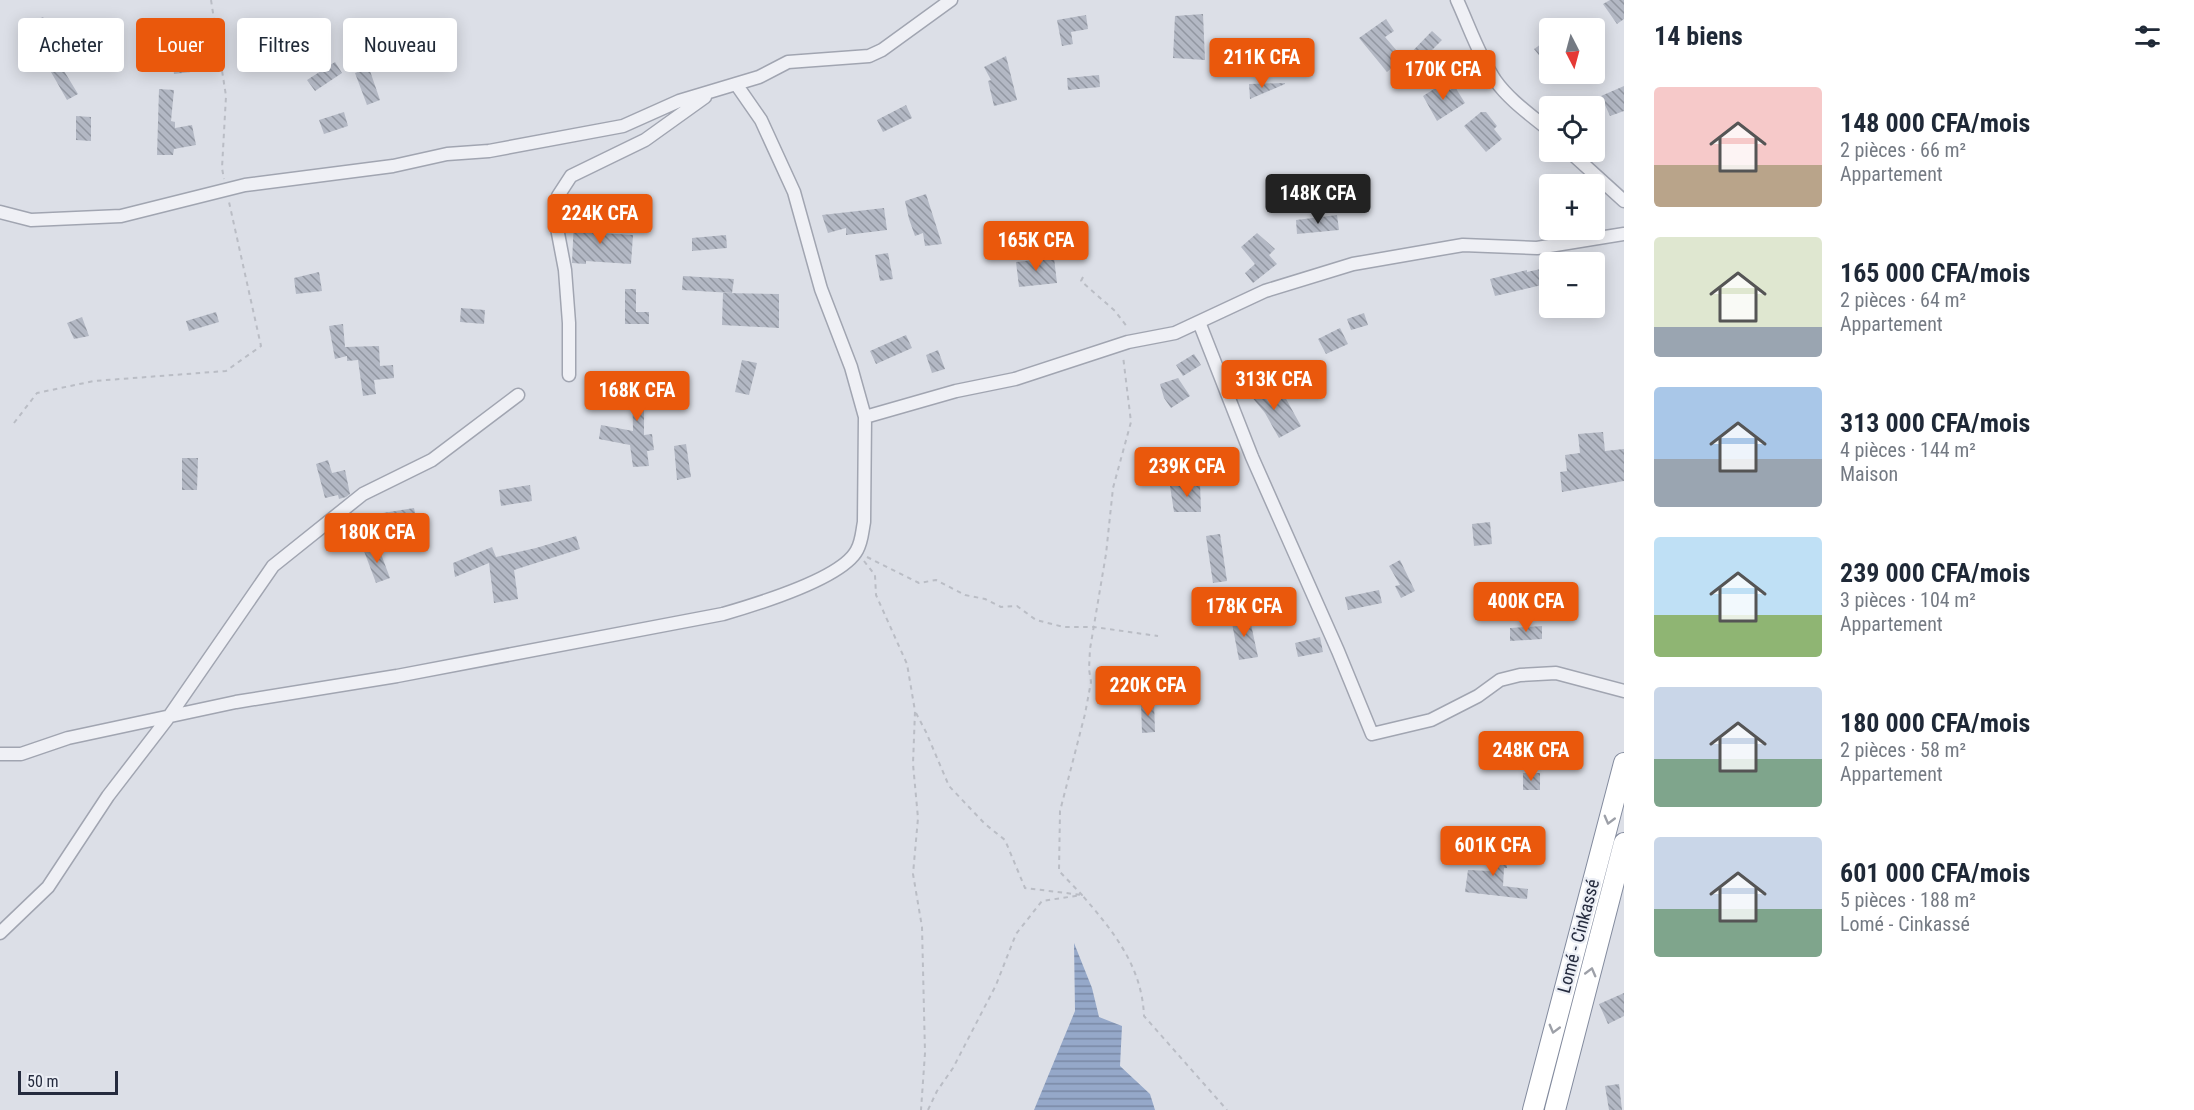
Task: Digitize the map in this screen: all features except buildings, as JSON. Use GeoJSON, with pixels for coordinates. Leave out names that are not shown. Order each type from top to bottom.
{"type":"FeatureCollection","features":[{"type":"Feature","properties":{"kind":"highway","name":"Lomé - Cinkassé"},"geometry":{"type":"LineString","coordinates":[[1533,1110],[1624,763]]}},
{"type":"Feature","properties":{"kind":"highway","name":"Lomé - Cinkassé"},"geometry":{"type":"LineString","coordinates":[[1555,1110],[1624,843]]}},
{"type":"Feature","properties":{"kind":"street"},"geometry":{"type":"LineString","coordinates":[[0,212],[31,220],[121,216],[245,185],[393,166],[447,154],[489,151],[623,126],[679,101],[759,77],[788,62],[869,56],[882,50],[951,0]]}},
{"type":"Feature","properties":{"kind":"street"},"geometry":{"type":"LineString","coordinates":[[1457,0],[1495,80],[1527,114],[1539,123]]}},
{"type":"Feature","properties":{"kind":"street"},"geometry":{"type":"LineString","coordinates":[[0,754],[21,754],[68,738],[236,702],[397,676],[723,614],[775,599],[811,583],[838,568],[856,552],[862,538],[864,522],[865,417],[851,367],[821,289],[794,192],[761,120],[736,84]]}},
{"type":"Feature","properties":{"kind":"street"},"geometry":{"type":"LineString","coordinates":[[569,375],[569,323],[565,270],[557,228],[558,196],[571,176],[645,140],[711,92]]}},
{"type":"Feature","properties":{"kind":"street"},"geometry":{"type":"LineString","coordinates":[[1581,162],[1624,201]]}},
{"type":"Feature","properties":{"kind":"street"},"geometry":{"type":"LineString","coordinates":[[865,417],[934,397],[1014,379],[1128,342],[1175,333],[1265,291],[1353,264],[1463,245],[1537,248],[1624,234]]}},
{"type":"Feature","properties":{"kind":"street"},"geometry":{"type":"LineString","coordinates":[[1199,322],[1252,457],[1372,734],[1431,720],[1478,696],[1500,680],[1531,673],[1556,673],[1624,691]]}},
{"type":"Feature","properties":{"kind":"street"},"geometry":{"type":"LineString","coordinates":[[0,933],[48,887],[108,796],[168,718],[273,566],[363,495],[432,460],[518,395]]}},
{"type":"Feature","properties":{"kind":"path"},"geometry":{"type":"LineString","coordinates":[[211,0],[226,96],[222,168],[224,179]]}},
{"type":"Feature","properties":{"kind":"path"},"geometry":{"type":"LineString","coordinates":[[14,423],[37,393],[94,381],[226,371],[261,346],[230,202]]}},
{"type":"Feature","properties":{"kind":"path"},"geometry":{"type":"LineString","coordinates":[[1083,277],[1081,281],[1115,311],[1134,334],[1128,342],[1122,359],[1128,388],[1131,422],[1113,488],[1106,554],[1090,649],[1089,693],[1060,811],[1059,871],[1103,920],[1130,958],[1143,1001],[1144,1016],[1227,1110]]}},
{"type":"Feature","properties":{"kind":"path"},"geometry":{"type":"LineString","coordinates":[[856,552],[919,582],[936,580],[965,595],[985,599],[1001,607],[1017,606],[1036,620],[1064,627],[1094,627],[1158,636]]}},
{"type":"Feature","properties":{"kind":"path"},"geometry":{"type":"LineString","coordinates":[[856,552],[875,575],[876,595],[907,664],[915,711],[913,764],[918,818],[913,874],[922,927],[924,1042],[921,1110]]}},
{"type":"Feature","properties":{"kind":"path"},"geometry":{"type":"LineString","coordinates":[[915,711],[948,786],[985,824],[1005,840],[1026,888],[1082,895]]}},
{"type":"Feature","properties":{"kind":"path"},"geometry":{"type":"LineString","coordinates":[[928,1110],[937,1091],[953,1068],[996,985],[1016,934],[1042,901],[1082,895]]}},
{"type":"Feature","properties":{"kind":"water"},"geometry":{"type":"Polygon","coordinates":[[[1074,943],[1092,988],[1099,1017],[1122,1026],[1120,1066],[1150,1094],[1155,1110],[1034,1110],[1075,1011],[1074,943]]]}}]}
